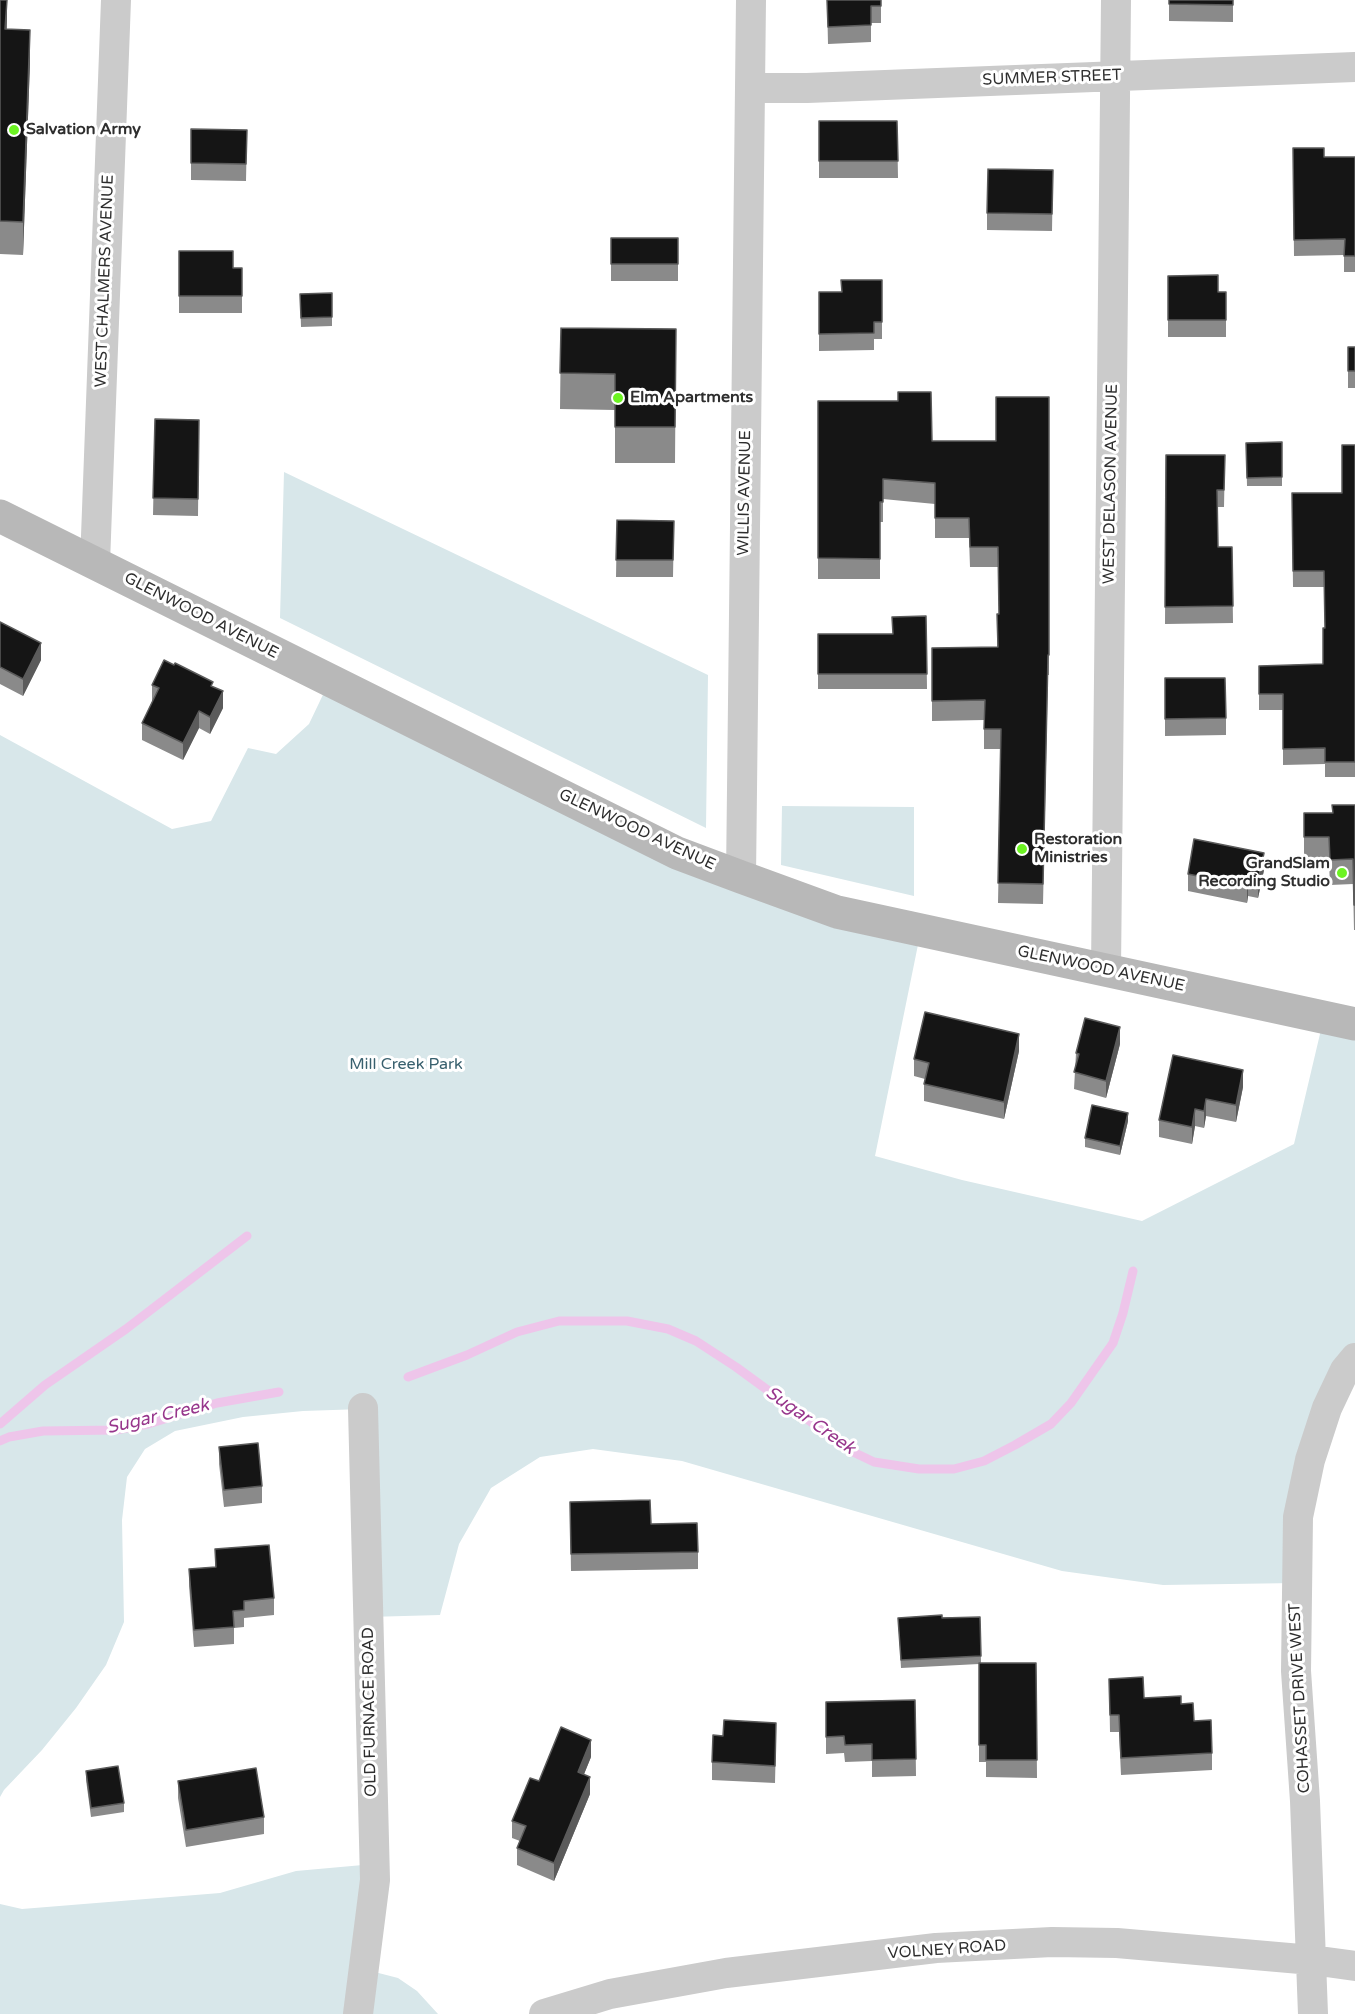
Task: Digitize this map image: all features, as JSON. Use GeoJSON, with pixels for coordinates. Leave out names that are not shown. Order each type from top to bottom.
{"type":"FeatureCollection","features":[{"type":"Feature","properties":{"kind":"main road","name":"GLENWOOD AVENUE"},"geometry":{"type":"LineString","coordinates":[[0,516],[677,853],[741,877],[837,912],[1355,1024]]}},
{"type":"Feature","properties":{"kind":"street","name":"WEST CHALMERS AVENUE"},"geometry":{"type":"LineString","coordinates":[[95,563],[116,0]]}},
{"type":"Feature","properties":{"kind":"street","name":"WILLIS AVENUE"},"geometry":{"type":"LineString","coordinates":[[741,877],[751,0]]}},
{"type":"Feature","properties":{"kind":"street","name":"WEST DELASON AVENUE"},"geometry":{"type":"LineString","coordinates":[[1106,969],[1116,0]]}},
{"type":"Feature","properties":{"kind":"street","name":"SUMMER STREET"},"geometry":{"type":"LineString","coordinates":[[750,88],[807,88],[1355,67]]}},
{"type":"Feature","properties":{"kind":"street","name":"COHASSET DRIVE WEST"},"geometry":{"type":"LineString","coordinates":[[1313,2014],[1305,1801],[1296,1671],[1298,1517],[1310,1460],[1326,1408],[1355,1358]]}},
{"type":"Feature","properties":{"kind":"street","name":"OLD FURNACE ROAD"},"geometry":{"type":"LineString","coordinates":[[358,2014],[375,1881],[363,1408]]}},
{"type":"Feature","properties":{"kind":"street","name":"VOLNEY ROAD"},"geometry":{"type":"LineString","coordinates":[[544,2014],[610,1994],[726,1974],[936,1948],[1052,1942],[1117,1943],[1312,1960],[1355,1966]]}},
{"type":"Feature","properties":{"kind":"green space"},"geometry":{"type":"Polygon","coordinates":[[[284,472],[708,675],[706,828],[280,618],[284,472]]]}},
{"type":"Feature","properties":{"kind":"green space","name":"Mill Creek Park"},"geometry":{"type":"Polygon","coordinates":[[[330,680],[741,877],[921,930],[875,1156],[962,1180],[1142,1221],[1294,1144],[1324,1017],[1355,1024],[1355,1358],[1345,1370],[1296,1583],[1163,1585],[1062,1571],[682,1461],[593,1449],[540,1457],[491,1488],[459,1544],[440,1615],[368,1617],[363,1409],[303,1411],[243,1417],[175,1431],[145,1449],[127,1477],[122,1520],[124,1622],[106,1665],[76,1708],[0,1797],[0,735],[172,829],[211,821],[248,748],[276,754],[309,724],[330,680]]]}},
{"type":"Feature","properties":{"kind":"green space"},"geometry":{"type":"Polygon","coordinates":[[[782,806],[914,807],[914,896],[781,865],[782,806]]]}},
{"type":"Feature","properties":{"kind":"green space"},"geometry":{"type":"Polygon","coordinates":[[[374,1864],[363,1969],[398,1978],[417,1991],[438,2014],[0,2014],[0,1904],[22,1909],[220,1893],[296,1871],[374,1864]]]}},
{"type":"Feature","properties":{"kind":"building","name":"Salvation Army"},"geometry":{"type":"Polygon","coordinates":[[[0,0],[7,0],[5,29],[30,30],[23,222],[0,221],[0,0]]]}},
{"type":"Feature","properties":{"kind":"building"},"geometry":{"type":"Polygon","coordinates":[[[827,0],[881,0],[881,6],[871,6],[871,25],[828,27],[827,0]]]}},
{"type":"Feature","properties":{"kind":"building"},"geometry":{"type":"Polygon","coordinates":[[[1169,0],[1233,0],[1233,5],[1169,4],[1169,0]]]}},
{"type":"Feature","properties":{"kind":"building"},"geometry":{"type":"Polygon","coordinates":[[[819,121],[897,121],[898,161],[819,161],[819,121]]]}},
{"type":"Feature","properties":{"kind":"building"},"geometry":{"type":"Polygon","coordinates":[[[191,129],[247,130],[246,164],[191,163],[191,129]]]}},
{"type":"Feature","properties":{"kind":"building"},"geometry":{"type":"Polygon","coordinates":[[[1293,148],[1324,148],[1324,157],[1355,157],[1355,256],[1344,256],[1345,239],[1294,240],[1293,148]]]}},
{"type":"Feature","properties":{"kind":"building"},"geometry":{"type":"Polygon","coordinates":[[[988,169],[1053,170],[1052,214],[987,213],[988,169]]]}},
{"type":"Feature","properties":{"kind":"building"},"geometry":{"type":"Polygon","coordinates":[[[611,238],[678,238],[678,264],[611,264],[611,238]]]}},
{"type":"Feature","properties":{"kind":"building"},"geometry":{"type":"Polygon","coordinates":[[[179,251],[233,251],[233,268],[242,268],[242,296],[179,296],[179,251]]]}},
{"type":"Feature","properties":{"kind":"building"},"geometry":{"type":"Polygon","coordinates":[[[1218,275],[1218,292],[1226,292],[1226,320],[1168,320],[1168,276],[1218,275]]]}},
{"type":"Feature","properties":{"kind":"building"},"geometry":{"type":"Polygon","coordinates":[[[841,280],[882,280],[882,322],[874,322],[874,333],[819,334],[819,292],[842,292],[841,280]]]}},
{"type":"Feature","properties":{"kind":"building"},"geometry":{"type":"Polygon","coordinates":[[[332,293],[332,317],[301,318],[300,294],[332,293]]]}},
{"type":"Feature","properties":{"kind":"building"},"geometry":{"type":"Polygon","coordinates":[[[561,328],[676,329],[675,427],[615,427],[615,374],[560,373],[561,328]]]}},
{"type":"Feature","properties":{"kind":"building"},"geometry":{"type":"Polygon","coordinates":[[[1348,347],[1355,347],[1355,371],[1348,371],[1348,347]]]}},
{"type":"Feature","properties":{"kind":"building"},"geometry":{"type":"Polygon","coordinates":[[[898,392],[931,392],[932,441],[996,441],[996,397],[1049,397],[1049,655],[1043,884],[998,883],[1001,729],[984,729],[985,700],[932,701],[932,648],[998,647],[998,547],[970,547],[969,518],[935,518],[935,483],[883,479],[883,502],[880,502],[880,559],[818,558],[818,401],[898,401],[898,392]]]}},
{"type":"Feature","properties":{"kind":"building"},"geometry":{"type":"Polygon","coordinates":[[[155,419],[199,420],[198,499],[153,498],[155,419]]]}},
{"type":"Feature","properties":{"kind":"building"},"geometry":{"type":"Polygon","coordinates":[[[1282,442],[1282,477],[1247,478],[1246,443],[1282,442]]]}},
{"type":"Feature","properties":{"kind":"building"},"geometry":{"type":"Polygon","coordinates":[[[1342,445],[1355,445],[1355,762],[1325,762],[1325,748],[1283,749],[1283,694],[1259,694],[1259,666],[1323,664],[1324,571],[1293,571],[1292,493],[1342,493],[1342,445]]]}},
{"type":"Feature","properties":{"kind":"building"},"geometry":{"type":"Polygon","coordinates":[[[1166,455],[1225,455],[1224,490],[1217,490],[1218,547],[1232,547],[1233,606],[1165,607],[1166,455]]]}},
{"type":"Feature","properties":{"kind":"building"},"geometry":{"type":"Polygon","coordinates":[[[617,520],[674,521],[673,560],[616,560],[617,520]]]}},
{"type":"Feature","properties":{"kind":"building"},"geometry":{"type":"Polygon","coordinates":[[[926,616],[927,674],[818,674],[818,634],[893,634],[892,617],[926,616]]]}},
{"type":"Feature","properties":{"kind":"building"},"geometry":{"type":"Polygon","coordinates":[[[0,622],[41,643],[23,679],[0,667],[0,622]]]}},
{"type":"Feature","properties":{"kind":"building"},"geometry":{"type":"Polygon","coordinates":[[[164,660],[213,682],[211,686],[223,691],[210,717],[199,711],[183,743],[142,723],[159,688],[152,685],[164,660]]]}},
{"type":"Feature","properties":{"kind":"building"},"geometry":{"type":"Polygon","coordinates":[[[1165,678],[1225,678],[1226,718],[1165,719],[1165,678]]]}},
{"type":"Feature","properties":{"kind":"building"},"geometry":{"type":"Polygon","coordinates":[[[1332,805],[1355,805],[1355,905],[1353,859],[1330,860],[1329,837],[1304,837],[1304,813],[1333,813],[1332,805]]]}},
{"type":"Feature","properties":{"kind":"building"},"geometry":{"type":"Polygon","coordinates":[[[1194,839],[1264,853],[1258,881],[1248,879],[1247,886],[1188,874],[1194,839]]]}},
{"type":"Feature","properties":{"kind":"building"},"geometry":{"type":"Polygon","coordinates":[[[925,1012],[1019,1034],[1004,1102],[924,1084],[929,1063],[914,1059],[925,1012]]]}},
{"type":"Feature","properties":{"kind":"building"},"geometry":{"type":"Polygon","coordinates":[[[1085,1018],[1120,1027],[1106,1081],[1074,1072],[1079,1054],[1076,1053],[1085,1018]]]}},
{"type":"Feature","properties":{"kind":"building"},"geometry":{"type":"Polygon","coordinates":[[[1173,1055],[1243,1070],[1236,1105],[1206,1099],[1204,1111],[1195,1109],[1192,1127],[1159,1120],[1173,1055]]]}},
{"type":"Feature","properties":{"kind":"building"},"geometry":{"type":"Polygon","coordinates":[[[1092,1105],[1128,1113],[1120,1146],[1085,1138],[1092,1105]]]}},
{"type":"Feature","properties":{"kind":"building"},"geometry":{"type":"Polygon","coordinates":[[[258,1443],[262,1486],[224,1490],[219,1447],[258,1443]]]}},
{"type":"Feature","properties":{"kind":"building"},"geometry":{"type":"Polygon","coordinates":[[[650,1500],[651,1524],[697,1523],[698,1552],[571,1554],[570,1502],[650,1500]]]}},
{"type":"Feature","properties":{"kind":"building"},"geometry":{"type":"Polygon","coordinates":[[[269,1545],[274,1598],[244,1601],[244,1610],[233,1611],[234,1627],[194,1630],[189,1569],[216,1567],[215,1549],[269,1545]]]}},
{"type":"Feature","properties":{"kind":"building"},"geometry":{"type":"Polygon","coordinates":[[[942,1615],[942,1618],[980,1617],[981,1656],[901,1660],[898,1618],[942,1615]]]}},
{"type":"Feature","properties":{"kind":"building"},"geometry":{"type":"Polygon","coordinates":[[[979,1663],[1036,1663],[1037,1760],[986,1760],[986,1745],[979,1745],[979,1663]]]}},
{"type":"Feature","properties":{"kind":"building"},"geometry":{"type":"Polygon","coordinates":[[[1143,1677],[1144,1698],[1181,1696],[1181,1704],[1193,1703],[1194,1721],[1211,1720],[1212,1753],[1121,1758],[1119,1715],[1110,1715],[1109,1679],[1143,1677]]]}},
{"type":"Feature","properties":{"kind":"building"},"geometry":{"type":"Polygon","coordinates":[[[915,1700],[916,1759],[872,1760],[872,1744],[845,1745],[844,1736],[826,1737],[826,1702],[915,1700]]]}},
{"type":"Feature","properties":{"kind":"building"},"geometry":{"type":"Polygon","coordinates":[[[724,1720],[776,1723],[775,1766],[712,1762],[713,1735],[723,1736],[724,1720]]]}},
{"type":"Feature","properties":{"kind":"building"},"geometry":{"type":"Polygon","coordinates":[[[561,1727],[591,1740],[578,1772],[590,1777],[554,1863],[517,1848],[526,1826],[512,1821],[530,1778],[539,1781],[561,1727]]]}},
{"type":"Feature","properties":{"kind":"building"},"geometry":{"type":"Polygon","coordinates":[[[118,1766],[124,1803],[91,1808],[86,1771],[118,1766]]]}},
{"type":"Feature","properties":{"kind":"building"},"geometry":{"type":"Polygon","coordinates":[[[256,1768],[264,1817],[186,1830],[178,1781],[256,1768]]]}},
{"type":"Feature","properties":{"kind":"waterway"},"geometry":{"type":"LineString","coordinates":[[0,1424],[45,1385],[126,1329],[247,1236]]}},
{"type":"Feature","properties":{"kind":"waterway","name":"Sugar Creek"},"geometry":{"type":"LineString","coordinates":[[408,1377],[467,1355],[517,1332],[559,1321],[627,1321],[668,1329],[696,1341],[736,1367],[851,1451],[874,1462],[919,1469],[954,1469],[984,1461],[1015,1445],[1051,1424],[1071,1403],[1113,1343],[1133,1271]]}},
{"type":"Feature","properties":{"kind":"waterway","name":"Sugar Creek"},"geometry":{"type":"LineString","coordinates":[[0,1441],[9,1437],[43,1431],[116,1430],[148,1424],[217,1403],[279,1392]]}},
{"type":"Feature","properties":{"kind":"place","name":"Salvation Army"},"geometry":{"type":"Point","coordinates":[14,130]}},
{"type":"Feature","properties":{"kind":"place","name":"Elm Apartments"},"geometry":{"type":"Point","coordinates":[618,398]}},
{"type":"Feature","properties":{"kind":"place","name":"Restoration Ministries"},"geometry":{"type":"Point","coordinates":[1022,849]}},
{"type":"Feature","properties":{"kind":"place","name":"GrandSlam Recording Studio"},"geometry":{"type":"Point","coordinates":[1342,873]}}]}
